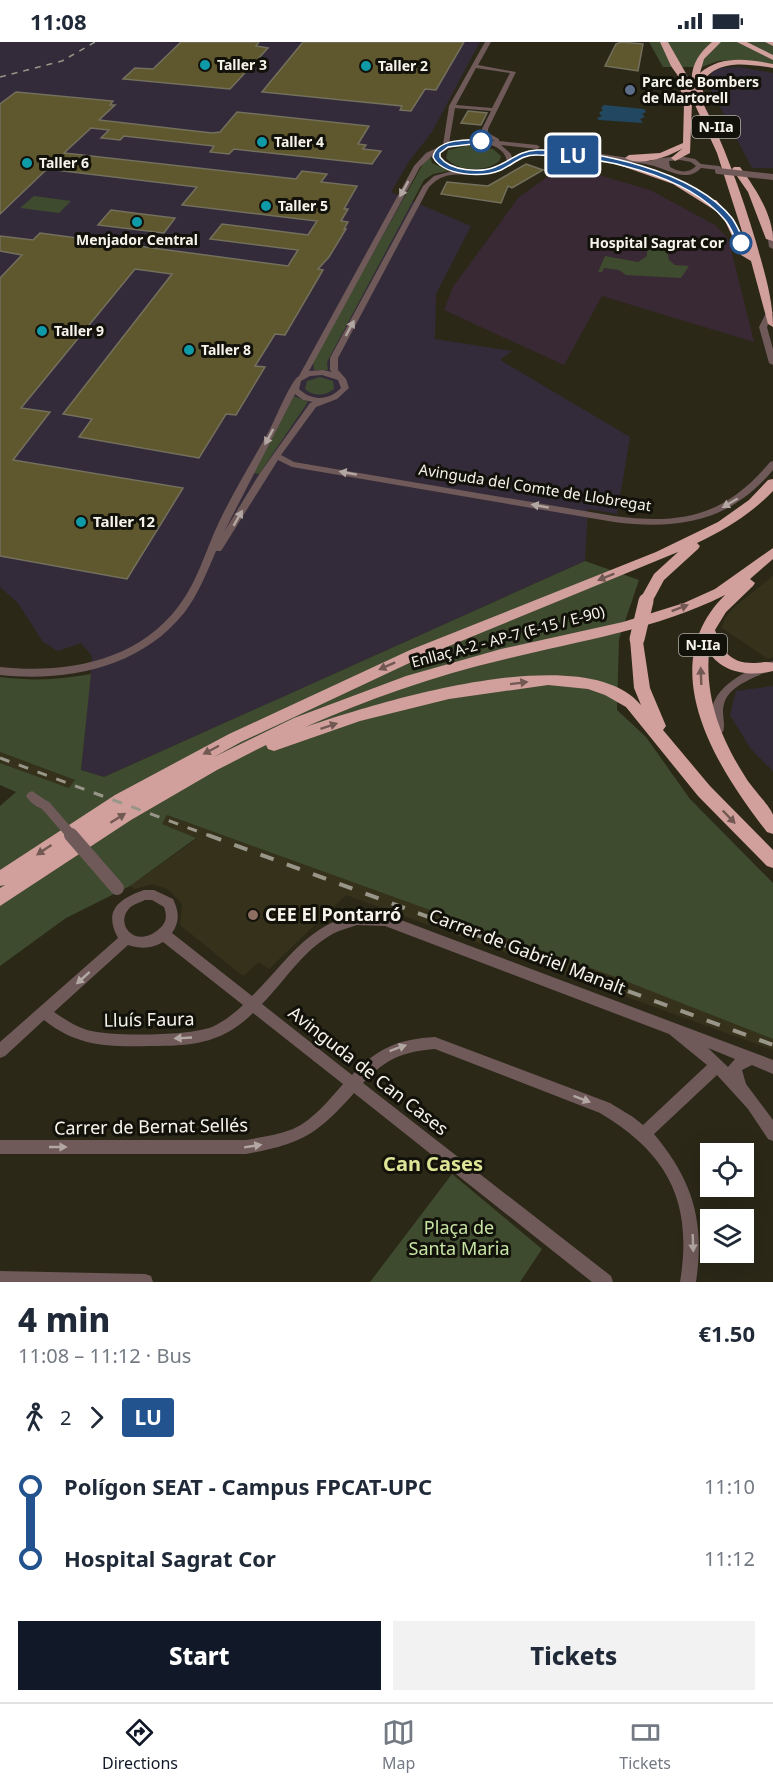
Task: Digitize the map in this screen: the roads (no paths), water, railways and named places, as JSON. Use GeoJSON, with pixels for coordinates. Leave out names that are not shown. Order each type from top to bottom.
{"type":"FeatureCollection","features":[{"type":"Feature","properties":{"kind":"highway"},"geometry":{"type":"LineString","coordinates":[[664,42],[693,96]]}},
{"type":"Feature","properties":{"kind":"highway"},"geometry":{"type":"LineString","coordinates":[[693,96],[688,77],[689,66],[698,52],[710,42]]}},
{"type":"Feature","properties":{"kind":"highway"},"geometry":{"type":"LineString","coordinates":[[696,85],[695,68],[700,58],[717,42]]}},
{"type":"Feature","properties":{"kind":"highway"},"geometry":{"type":"LineString","coordinates":[[741,42],[773,56]]}},
{"type":"Feature","properties":{"kind":"highway"},"geometry":{"type":"LineString","coordinates":[[749,42],[773,56]]}},
{"type":"Feature","properties":{"kind":"highway"},"geometry":{"type":"LineString","coordinates":[[760,42],[772,45]]}},
{"type":"Feature","properties":{"kind":"highway"},"geometry":{"type":"LineString","coordinates":[[672,58],[687,96],[687,151],[672,159]]}},
{"type":"Feature","properties":{"kind":"highway"},"geometry":{"type":"LineString","coordinates":[[696,85],[702,72],[717,64],[749,63],[773,66]]}},
{"type":"Feature","properties":{"kind":"highway","name":"N-IIa"},"geometry":{"type":"LineString","coordinates":[[696,85],[737,169],[773,285]]}},
{"type":"Feature","properties":{"kind":"highway","name":"N-IIa"},"geometry":{"type":"LineString","coordinates":[[693,96],[733,180],[772,318]]}},
{"type":"Feature","properties":{"kind":"highway"},"geometry":{"type":"LineString","coordinates":[[629,158],[666,154],[686,141]]}},
{"type":"Feature","properties":{"kind":"highway"},"geometry":{"type":"LineString","coordinates":[[603,158],[676,182],[719,209]]}},
{"type":"Feature","properties":{"kind":"highway"},"geometry":{"type":"LineString","coordinates":[[737,169],[756,200],[772,240]]}},
{"type":"Feature","properties":{"kind":"highway"},"geometry":{"type":"LineString","coordinates":[[671,170],[699,185],[729,220],[743,248],[756,262]]}},
{"type":"Feature","properties":{"kind":"highway"},"geometry":{"type":"LineString","coordinates":[[733,180],[732,199],[743,248]]}},
{"type":"Feature","properties":{"kind":"highway"},"geometry":{"type":"LineString","coordinates":[[756,200],[773,211]]}},
{"type":"Feature","properties":{"kind":"highway"},"geometry":{"type":"LineString","coordinates":[[689,774],[660,729],[646,700],[638,669],[637,639],[646,601],[652,587],[669,566],[754,503],[773,483]]}},
{"type":"Feature","properties":{"kind":"highway","name":"Enllaç A-2 - AP-7 (E-15 / E-90)"},"geometry":{"type":"LineString","coordinates":[[0,879],[121,800],[245,733],[415,654],[661,555],[722,525]]}},
{"type":"Feature","properties":{"kind":"highway","name":"Enllaç A-2 - AP-7 (E-15 / E-90)"},"geometry":{"type":"LineString","coordinates":[[0,898],[124,814],[251,746],[347,703],[443,670],[619,627],[674,611],[716,593],[749,574],[773,552]]}},
{"type":"Feature","properties":{"kind":"highway","name":"N-IIa"},"geometry":{"type":"LineString","coordinates":[[773,561],[731,598],[709,627],[702,652],[701,682],[707,713],[723,752],[751,800],[773,827]]}},
{"type":"Feature","properties":{"kind":"highway"},"geometry":{"type":"LineString","coordinates":[[709,627],[712,649],[725,663],[746,669],[771,666]]}},
{"type":"Feature","properties":{"kind":"highway"},"geometry":{"type":"LineString","coordinates":[[177,785],[282,742],[378,711],[488,687],[560,680],[596,684],[616,692],[631,703],[689,774],[773,861]]}},
{"type":"Feature","properties":{"kind":"street"},"geometry":{"type":"LineString","coordinates":[[475,172],[453,169],[439,162],[437,153],[444,146],[450,129],[452,106],[488,42]]}},
{"type":"Feature","properties":{"kind":"street"},"geometry":{"type":"LineString","coordinates":[[475,66],[513,72],[484,134],[508,144]]}},
{"type":"Feature","properties":{"kind":"street"},"geometry":{"type":"LineString","coordinates":[[452,106],[495,110]]}},
{"type":"Feature","properties":{"kind":"street"},"geometry":{"type":"LineString","coordinates":[[450,129],[456,135],[506,150],[509,160]]}},
{"type":"Feature","properties":{"kind":"street"},"geometry":{"type":"LineString","coordinates":[[0,671],[30,674],[64,671],[99,664],[121,656],[158,633],[182,609],[205,566],[227,515],[298,381],[417,166],[428,154],[444,146],[480,141],[629,158],[693,160],[699,168]]}},
{"type":"Feature","properties":{"kind":"street"},"geometry":{"type":"LineString","coordinates":[[205,566],[234,526],[276,456],[314,405],[342,393],[345,383],[334,370],[334,358],[426,186],[432,179],[442,174],[498,169],[509,160],[536,152],[652,163],[671,170],[689,173],[699,168],[773,176]]}},
{"type":"Feature","properties":{"kind":"street"},"geometry":{"type":"LineString","coordinates":[[671,170],[665,164],[672,159]]}},
{"type":"Feature","properties":{"kind":"street"},"geometry":{"type":"LineString","coordinates":[[772,318],[763,327],[773,363]]}},
{"type":"Feature","properties":{"kind":"street"},"geometry":{"type":"LineString","coordinates":[[298,381],[323,372],[342,379]]}},
{"type":"Feature","properties":{"kind":"street"},"geometry":{"type":"LineString","coordinates":[[298,381],[298,394],[304,398],[330,399]]}},
{"type":"Feature","properties":{"kind":"street","name":"Avinguda del Comte de Llobregat"},"geometry":{"type":"LineString","coordinates":[[276,456],[292,464],[591,514],[664,523],[682,521],[714,512],[745,494],[773,464]]}},
{"type":"Feature","properties":{"kind":"street"},"geometry":{"type":"LineString","coordinates":[[723,752],[724,744],[717,719],[718,700],[730,687],[771,666]]}},
{"type":"Feature","properties":{"kind":"street"},"geometry":{"type":"LineString","coordinates":[[32,796],[46,806],[128,901]]}},
{"type":"Feature","properties":{"kind":"street"},"geometry":{"type":"LineString","coordinates":[[144,895],[154,895],[169,903],[173,918],[164,934],[141,943],[126,939],[121,934],[117,921],[121,908],[128,901],[144,895]]}},
{"type":"Feature","properties":{"kind":"street","name":"Carrer de Gabriel Manalt"},"geometry":{"type":"LineString","coordinates":[[252,1004],[324,932],[351,920],[373,918],[404,926],[674,1029],[717,1065],[744,1092],[773,1134]]}},
{"type":"Feature","properties":{"kind":"street","name":"Avinguda de Can Cases"},"geometry":{"type":"LineString","coordinates":[[164,934],[605,1282]]}},
{"type":"Feature","properties":{"kind":"street"},"geometry":{"type":"LineString","coordinates":[[0,1051],[126,939]]}},
{"type":"Feature","properties":{"kind":"street","name":"Lluís Faura"},"geometry":{"type":"LineString","coordinates":[[44,1012],[64,1029],[81,1036],[111,1042],[202,1037],[221,1029],[252,1004]]}},
{"type":"Feature","properties":{"kind":"street"},"geometry":{"type":"LineString","coordinates":[[674,1029],[773,1067]]}},
{"type":"Feature","properties":{"kind":"street","name":"Carrer de Bernat Sellés"},"geometry":{"type":"LineString","coordinates":[[0,1147],[246,1147],[278,1141],[306,1130],[331,1110],[378,1058],[394,1049],[412,1044],[435,1043],[605,1108],[624,1118],[643,1135],[675,1174],[688,1203],[693,1246],[688,1282]]}},
{"type":"Feature","properties":{"kind":"street"},"geometry":{"type":"LineString","coordinates":[[744,1092],[735,1077],[735,1068],[746,1059],[752,1059]]}},
{"type":"Feature","properties":{"kind":"street"},"geometry":{"type":"LineString","coordinates":[[643,1135],[717,1065]]}},
{"type":"Feature","properties":{"kind":"street"},"geometry":{"type":"LineString","coordinates":[[0,1279],[146,1282]]}},
{"type":"Feature","properties":{"kind":"water"},"geometry":{"type":"Polygon","coordinates":[[[604,105],[644,109],[646,112],[642,114],[645,117],[640,119],[643,123],[599,120],[597,118],[602,116],[599,113],[603,110],[601,108],[604,105]]]}},
{"type":"Feature","properties":{"kind":"railway"},"geometry":{"type":"LineString","coordinates":[[0,77],[62,61],[95,42]]}},
{"type":"Feature","properties":{"kind":"railway"},"geometry":{"type":"LineString","coordinates":[[0,758],[213,837]]}},
{"type":"Feature","properties":{"kind":"railway"},"geometry":{"type":"LineString","coordinates":[[208,835],[773,1045]]}},
{"type":"Feature","properties":{"kind":"place","name":"Taller 3"},"geometry":{"type":"Point","coordinates":[205,65]}},
{"type":"Feature","properties":{"kind":"place","name":"Taller 2"},"geometry":{"type":"Point","coordinates":[366,66]}},
{"type":"Feature","properties":{"kind":"place","name":"Parc de Bombers de Martorell"},"geometry":{"type":"Point","coordinates":[630,90]}},
{"type":"Feature","properties":{"kind":"place","name":"Taller 4"},"geometry":{"type":"Point","coordinates":[262,142]}},
{"type":"Feature","properties":{"kind":"place","name":"Taller 6"},"geometry":{"type":"Point","coordinates":[27,163]}},
{"type":"Feature","properties":{"kind":"place","name":"Taller 5"},"geometry":{"type":"Point","coordinates":[266,206]}},
{"type":"Feature","properties":{"kind":"place","name":"Menjador Central"},"geometry":{"type":"Point","coordinates":[137,222]}},
{"type":"Feature","properties":{"kind":"place","name":"Hospital Sagrat Cor"},"geometry":{"type":"Point","coordinates":[741,243]}},
{"type":"Feature","properties":{"kind":"place","name":"Taller 9"},"geometry":{"type":"Point","coordinates":[42,331]}},
{"type":"Feature","properties":{"kind":"place","name":"Taller 8"},"geometry":{"type":"Point","coordinates":[189,350]}},
{"type":"Feature","properties":{"kind":"place","name":"Taller 12"},"geometry":{"type":"Point","coordinates":[81,522]}},
{"type":"Feature","properties":{"kind":"place","name":"CEE El Pontarró"},"geometry":{"type":"Point","coordinates":[253,915]}},
{"type":"Feature","properties":{"kind":"district","name":"Can Cases"},"geometry":{"type":"Point","coordinates":[433,1164]}},
{"type":"Feature","properties":{"kind":"park label","name":"Plaça de Santa Maria"},"geometry":{"type":"Point","coordinates":[459,1238]}}]}
